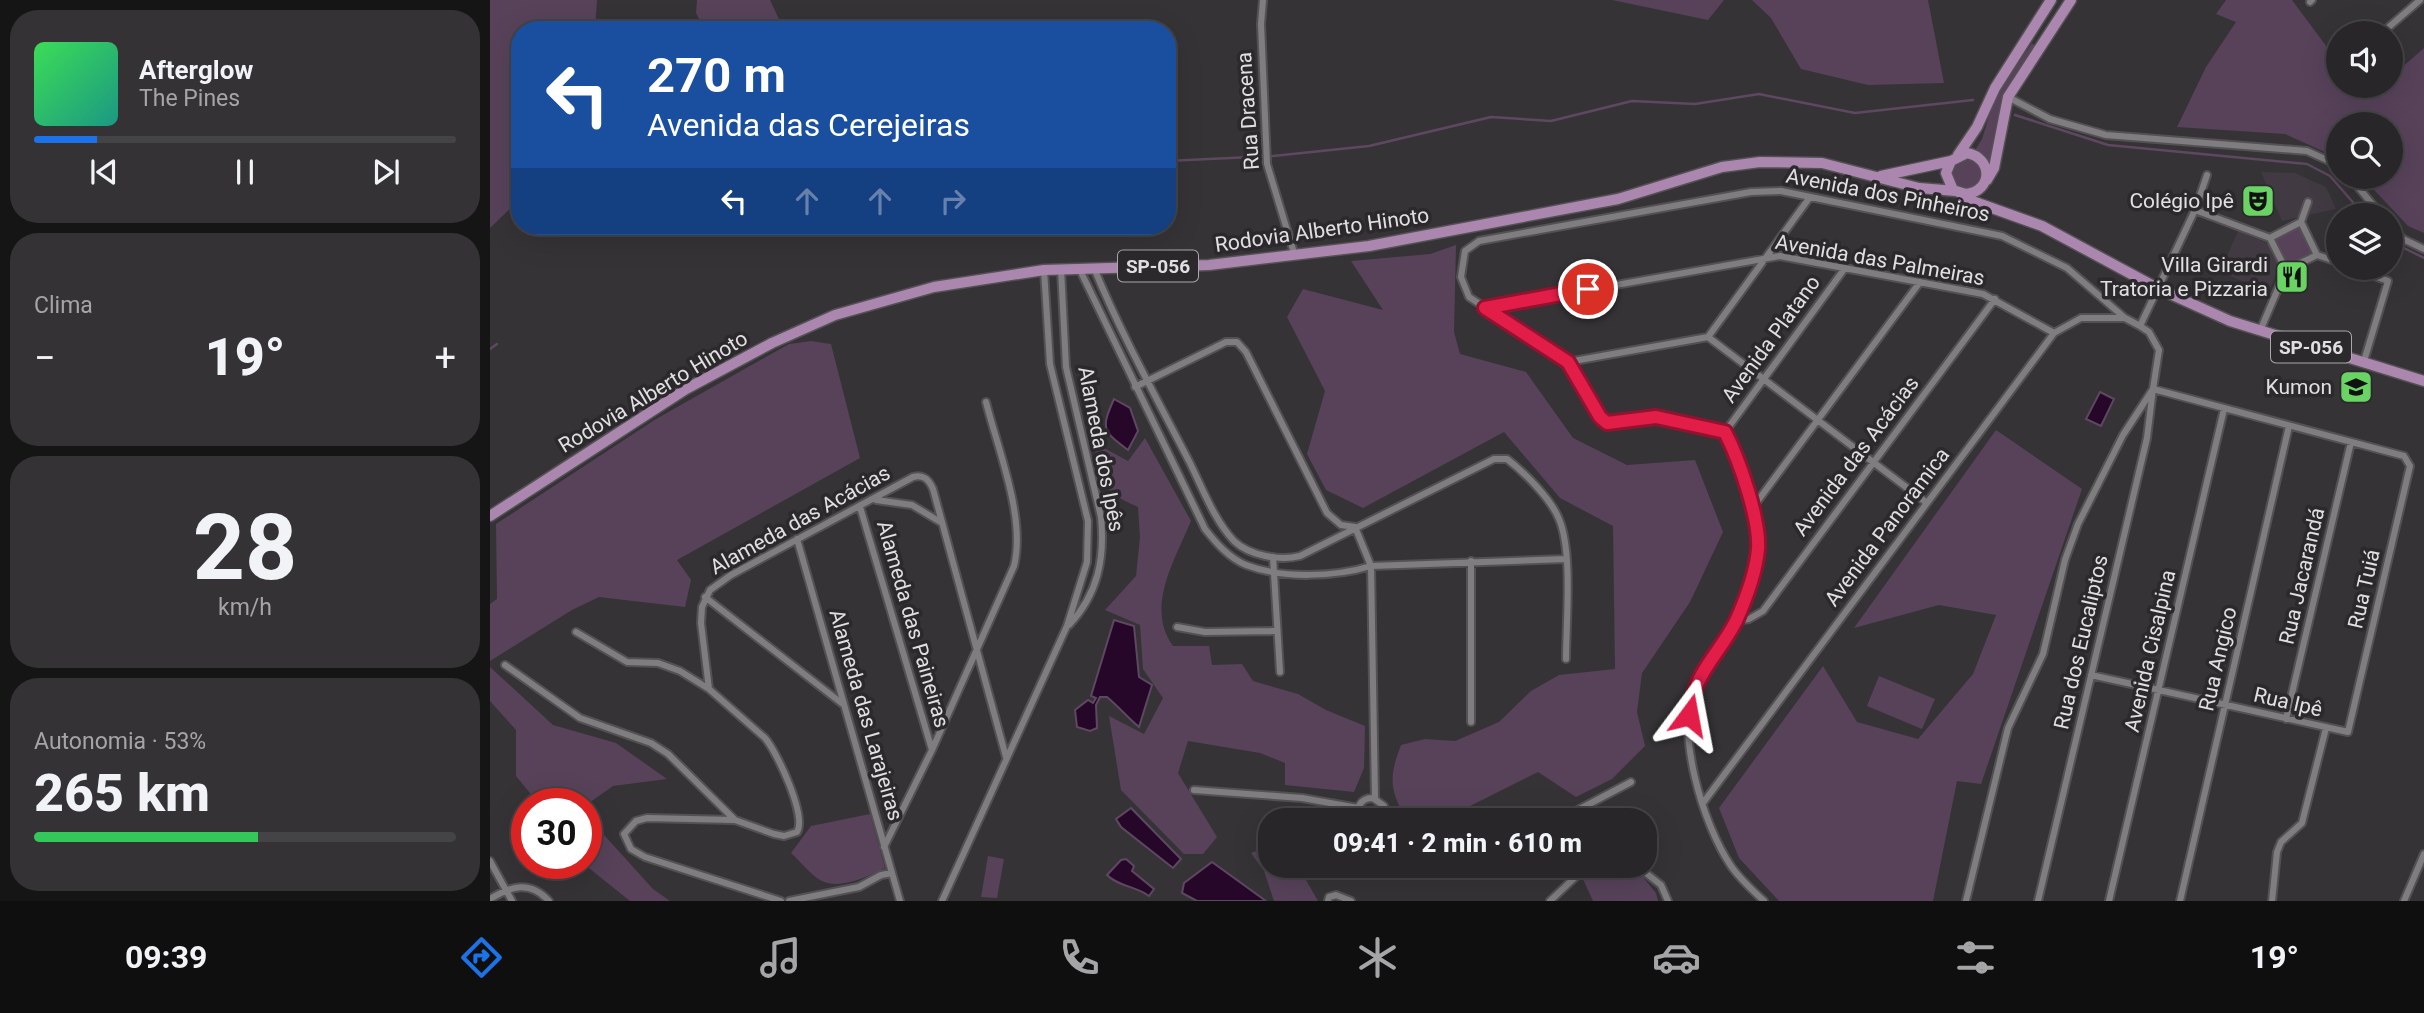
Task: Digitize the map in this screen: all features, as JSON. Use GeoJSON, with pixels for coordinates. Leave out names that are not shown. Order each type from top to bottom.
{"type":"FeatureCollection","features":[{"type":"Feature","properties":{"kind":"main road"},"geometry":{"type":"LineString","coordinates":[[2051,0],[1995,88],[1977,127],[1954,158],[1947,178],[1958,192],[1970,194],[1984,184],[1994,168],[2008,97],[2071,0]]}},
{"type":"Feature","properties":{"kind":"main road"},"geometry":{"type":"LineString","coordinates":[[1954,158],[1967,153],[1980,158],[1987,170],[1984,184],[1995,207]]}},
{"type":"Feature","properties":{"kind":"main road","name":"Rodovia Alberto Hinoto"},"geometry":{"type":"LineString","coordinates":[[1874,177],[1899,174],[1954,158]]}},
{"type":"Feature","properties":{"kind":"main road","name":"Rodovia Alberto Hinoto"},"geometry":{"type":"LineString","coordinates":[[490,516],[686,389],[809,324],[867,304],[934,287],[1045,270],[1209,265],[1296,257],[1618,199],[1721,167],[1795,161],[1822,163],[1919,188],[1958,192],[1964,198],[2042,226],[2159,289],[2260,331],[2424,381]]}},
{"type":"Feature","properties":{"kind":"street","name":"Rua Dracena"},"geometry":{"type":"LineString","coordinates":[[1263,0],[1261,24],[1265,149],[1267,164],[1296,257]]}},
{"type":"Feature","properties":{"kind":"street"},"geometry":{"type":"LineString","coordinates":[[2396,21],[2420,0]]}},
{"type":"Feature","properties":{"kind":"street"},"geometry":{"type":"LineString","coordinates":[[2008,97],[2050,119],[2092,133],[2307,151],[2326,160]]}},
{"type":"Feature","properties":{"kind":"street"},"geometry":{"type":"LineString","coordinates":[[1966,901],[2008,728],[2043,654],[2065,560],[2078,524],[2123,435],[2153,390],[2159,350],[2149,332],[2140,326],[2195,210],[2207,175]]}},
{"type":"Feature","properties":{"kind":"street"},"geometry":{"type":"LineString","coordinates":[[2360,189],[2371,203]]}},
{"type":"Feature","properties":{"kind":"street","name":"Avenida dos Pinheiros"},"geometry":{"type":"LineString","coordinates":[[1485,308],[1469,297],[1461,277],[1465,251],[1479,241],[1751,192],[1781,191],[1986,231],[2017,241],[2067,268],[2125,318],[2140,326]]}},
{"type":"Feature","properties":{"kind":"street"},"geometry":{"type":"LineString","coordinates":[[1568,362],[1708,337],[1810,197]]}},
{"type":"Feature","properties":{"kind":"street"},"geometry":{"type":"LineString","coordinates":[[2270,238],[2301,222],[2308,202]]}},
{"type":"Feature","properties":{"kind":"street"},"geometry":{"type":"LineString","coordinates":[[2195,210],[2270,238],[2286,270]]}},
{"type":"Feature","properties":{"kind":"street"},"geometry":{"type":"LineString","coordinates":[[2301,222],[2317,254],[2326,257]]}},
{"type":"Feature","properties":{"kind":"street"},"geometry":{"type":"LineString","coordinates":[[2403,239],[2424,249]]}},
{"type":"Feature","properties":{"kind":"street"},"geometry":{"type":"LineString","coordinates":[[2260,331],[2286,270],[2317,254]]}},
{"type":"Feature","properties":{"kind":"street","name":"Avenida das Palmeiras"},"geometry":{"type":"LineString","coordinates":[[1485,308],[1780,256],[1995,299],[2054,333]]}},
{"type":"Feature","properties":{"kind":"street"},"geometry":{"type":"LineString","coordinates":[[1079,268],[1205,529],[1237,560],[1274,571],[1350,573],[1371,566],[1566,559]]}},
{"type":"Feature","properties":{"kind":"street"},"geometry":{"type":"LineString","coordinates":[[1094,268],[1147,381],[1219,520],[1235,541],[1253,552],[1273,557],[1300,556],[1501,457],[1513,463],[1558,515],[1566,559],[1566,659]]}},
{"type":"Feature","properties":{"kind":"street","name":"Avenida Platano"},"geometry":{"type":"LineString","coordinates":[[1725,432],[1845,268]]}},
{"type":"Feature","properties":{"kind":"street","name":"Alameda dos Ipês"},"geometry":{"type":"LineString","coordinates":[[1061,269],[1066,367],[1101,517],[1103,539],[1102,559],[1090,598],[1067,626]]}},
{"type":"Feature","properties":{"kind":"street","name":"Alameda dos Ipês"},"geometry":{"type":"LineString","coordinates":[[942,901],[1067,626],[1087,562],[1088,521],[1051,369],[1045,270]]}},
{"type":"Feature","properties":{"kind":"street"},"geometry":{"type":"LineString","coordinates":[[2364,361],[2388,281],[2385,280]]}},
{"type":"Feature","properties":{"kind":"street"},"geometry":{"type":"LineString","coordinates":[[1751,510],[1920,282]]}},
{"type":"Feature","properties":{"kind":"street","name":"Avenida das Acácias"},"geometry":{"type":"LineString","coordinates":[[1735,621],[1749,619],[1763,611],[1995,299]]}},
{"type":"Feature","properties":{"kind":"street"},"geometry":{"type":"LineString","coordinates":[[1485,308],[1568,362],[1600,417],[1607,423],[1656,417],[1725,432],[1738,458],[1758,551],[1735,621],[1692,691],[1689,715],[1691,760],[1703,803],[1730,865],[1764,901]]}},
{"type":"Feature","properties":{"kind":"street","name":"Avenida Panoramica"},"geometry":{"type":"LineString","coordinates":[[1703,803],[2054,333],[2081,318],[2125,318]]}},
{"type":"Feature","properties":{"kind":"street"},"geometry":{"type":"LineString","coordinates":[[1109,333],[1121,327]]}},
{"type":"Feature","properties":{"kind":"street"},"geometry":{"type":"LineString","coordinates":[[1048,334],[1063,333]]}},
{"type":"Feature","properties":{"kind":"street"},"geometry":{"type":"LineString","coordinates":[[1708,337],[1927,503]]}},
{"type":"Feature","properties":{"kind":"street"},"geometry":{"type":"LineString","coordinates":[[1135,387],[1226,342],[1237,342],[1246,352],[1327,513],[1341,526],[1355,527]]}},
{"type":"Feature","properties":{"kind":"street"},"geometry":{"type":"LineString","coordinates":[[1118,353],[1131,346]]}},
{"type":"Feature","properties":{"kind":"street"},"geometry":{"type":"LineString","coordinates":[[1051,369],[1066,367]]}},
{"type":"Feature","properties":{"kind":"street"},"geometry":{"type":"LineString","coordinates":[[2153,390],[2351,442]]}},
{"type":"Feature","properties":{"kind":"street","name":"Rua dos Eucaliptos"},"geometry":{"type":"LineString","coordinates":[[2038,901],[2147,438],[2153,390]]}},
{"type":"Feature","properties":{"kind":"street"},"geometry":{"type":"LineString","coordinates":[[884,847],[941,731],[1014,566],[1018,550],[1015,515],[986,402]]}},
{"type":"Feature","properties":{"kind":"street","name":"Avenida Cisalpina"},"geometry":{"type":"LineString","coordinates":[[2109,901],[2224,409]]}},
{"type":"Feature","properties":{"kind":"street","name":"Rua Angico"},"geometry":{"type":"LineString","coordinates":[[2180,901],[2289,426]]}},
{"type":"Feature","properties":{"kind":"street","name":"Rua Tuiá"},"geometry":{"type":"LineString","coordinates":[[2351,442],[2409,460],[2410,466],[2351,727]]}},
{"type":"Feature","properties":{"kind":"street","name":"Rua Jacarandá"},"geometry":{"type":"LineString","coordinates":[[2286,719],[2351,442]]}},
{"type":"Feature","properties":{"kind":"street","name":"Alameda das Acácias"},"geometry":{"type":"LineString","coordinates":[[709,689],[701,624],[705,597],[731,575],[797,539],[913,477],[926,478],[933,489],[978,645],[1006,757]]}},
{"type":"Feature","properties":{"kind":"street"},"geometry":{"type":"LineString","coordinates":[[874,500],[912,505],[942,523]]}},
{"type":"Feature","properties":{"kind":"street","name":"Alameda das Paineiras"},"geometry":{"type":"LineString","coordinates":[[860,507],[932,750]]}},
{"type":"Feature","properties":{"kind":"street"},"geometry":{"type":"LineString","coordinates":[[1355,527],[1371,566],[1375,798]]}},
{"type":"Feature","properties":{"kind":"street","name":"Alameda das Larajeiras"},"geometry":{"type":"LineString","coordinates":[[797,539],[900,901]]}},
{"type":"Feature","properties":{"kind":"street"},"geometry":{"type":"LineString","coordinates":[[1273,557],[1280,672]]}},
{"type":"Feature","properties":{"kind":"street"},"geometry":{"type":"LineString","coordinates":[[1471,561],[1471,722]]}},
{"type":"Feature","properties":{"kind":"street"},"geometry":{"type":"LineString","coordinates":[[705,597],[846,707]]}},
{"type":"Feature","properties":{"kind":"street"},"geometry":{"type":"LineString","coordinates":[[1177,628],[1205,632],[1277,631]]}},
{"type":"Feature","properties":{"kind":"street"},"geometry":{"type":"LineString","coordinates":[[576,632],[614,657],[627,662],[668,666],[709,689],[773,748],[801,821],[797,832],[784,836],[735,820],[647,818],[636,821],[624,834],[631,849],[645,857],[781,901]]}},
{"type":"Feature","properties":{"kind":"street"},"geometry":{"type":"LineString","coordinates":[[505,665],[580,718],[650,743],[668,754],[735,820]]}},
{"type":"Feature","properties":{"kind":"street","name":"Rua Ipê"},"geometry":{"type":"LineString","coordinates":[[2091,675],[2343,733],[2351,727]]}},
{"type":"Feature","properties":{"kind":"street"},"geometry":{"type":"LineString","coordinates":[[925,725],[941,731]]}},
{"type":"Feature","properties":{"kind":"street"},"geometry":{"type":"LineString","coordinates":[[2272,901],[2277,852],[2281,842],[2301,822],[2326,728]]}},
{"type":"Feature","properties":{"kind":"street"},"geometry":{"type":"LineString","coordinates":[[1582,808],[1631,782]]}},
{"type":"Feature","properties":{"kind":"street"},"geometry":{"type":"LineString","coordinates":[[1194,790],[1302,798],[1358,808],[1365,799],[1375,798],[1384,808]]}},
{"type":"Feature","properties":{"kind":"street"},"geometry":{"type":"LineString","coordinates":[[2404,901],[2424,854]]}},
{"type":"Feature","properties":{"kind":"street"},"geometry":{"type":"LineString","coordinates":[[490,861],[512,901]]}},
{"type":"Feature","properties":{"kind":"street"},"geometry":{"type":"LineString","coordinates":[[789,901],[823,897],[859,887],[881,875],[892,873]]}},
{"type":"Feature","properties":{"kind":"street"},"geometry":{"type":"LineString","coordinates":[[1550,901],[1574,878]]}},
{"type":"Feature","properties":{"kind":"street"},"geometry":{"type":"LineString","coordinates":[[1651,878],[1674,901]]}},
{"type":"Feature","properties":{"kind":"street"},"geometry":{"type":"LineString","coordinates":[[1661,886],[1668,901]]}},
{"type":"Feature","properties":{"kind":"street"},"geometry":{"type":"LineString","coordinates":[[490,899],[513,887],[533,888],[549,901]]}},
{"type":"Feature","properties":{"kind":"street"},"geometry":{"type":"LineString","coordinates":[[1328,899],[1336,895],[1351,901]]}},
{"type":"Feature","properties":{"kind":"shaded area"},"geometry":{"type":"Polygon","coordinates":[[[490,0],[597,0],[596,21],[511,21],[511,208],[490,228],[490,0]]]}},
{"type":"Feature","properties":{"kind":"shaded area"},"geometry":{"type":"Polygon","coordinates":[[[697,0],[770,0],[780,21],[700,21],[696,13],[697,0]]]}},
{"type":"Feature","properties":{"kind":"shaded area"},"geometry":{"type":"Polygon","coordinates":[[[1612,0],[1724,0],[1708,20],[1612,0]]]}},
{"type":"Feature","properties":{"kind":"shaded area"},"geometry":{"type":"Polygon","coordinates":[[[1752,0],[1928,0],[1944,83],[1868,85],[1801,69],[1771,18],[1752,0]]]}},
{"type":"Feature","properties":{"kind":"shaded area"},"geometry":{"type":"Polygon","coordinates":[[[2226,0],[2292,0],[2326,46],[2326,98],[2403,98],[2403,66],[2424,48],[2424,233],[2403,221],[2403,203],[2386,203],[2373,189],[2403,189],[2403,112],[2326,112],[2326,153],[2285,134],[2177,127],[2206,67],[2236,22],[2216,14],[2226,0]]]}},
{"type":"Feature","properties":{"kind":"shaded area"},"geometry":{"type":"Polygon","coordinates":[[[2032,43],[2035,46],[2001,100],[1992,165],[1974,152],[1982,139],[1995,97],[2032,43]]]}},
{"type":"Feature","properties":{"kind":"shaded area"},"geometry":{"type":"Polygon","coordinates":[[[1966,159],[1977,163],[1981,174],[1977,185],[1966,189],[1955,185],[1951,174],[1955,163],[1966,159]]]}},
{"type":"Feature","properties":{"kind":"shaded area"},"geometry":{"type":"Polygon","coordinates":[[[2261,172],[2295,173],[2326,187],[2333,203],[2326,203],[2326,211],[2282,221],[2261,172]]]}},
{"type":"Feature","properties":{"kind":"shaded area"},"geometry":{"type":"Polygon","coordinates":[[[2300,226],[2314,253],[2287,267],[2273,239],[2300,226]]]}},
{"type":"Feature","properties":{"kind":"shaded area","name":"Colégio Ipê"},"geometry":{"type":"Polygon","coordinates":[[[2238,231],[2269,244],[2280,263],[2269,292],[2220,272],[2238,231]]]}},
{"type":"Feature","properties":{"kind":"shaded area"},"geometry":{"type":"Polygon","coordinates":[[[1456,245],[1454,332],[1460,354],[1526,372],[1573,438],[1627,465],[1695,460],[1723,532],[1690,602],[1642,673],[1637,712],[1645,746],[1612,779],[1576,797],[1538,772],[1466,808],[1400,808],[1394,792],[1394,767],[1401,745],[1425,739],[1455,741],[1499,722],[1531,691],[1559,675],[1615,669],[1613,526],[1560,498],[1504,432],[1363,508],[1326,490],[1307,454],[1325,391],[1287,317],[1303,289],[1383,310],[1351,261],[1430,254],[1456,245]]]}},
{"type":"Feature","properties":{"kind":"shaded area"},"geometry":{"type":"Polygon","coordinates":[[[811,341],[831,344],[860,458],[677,560],[691,580],[685,607],[599,597],[572,610],[490,661],[490,604],[497,599],[496,524],[656,419],[789,344],[811,341]]]}},
{"type":"Feature","properties":{"kind":"shaded area"},"geometry":{"type":"Polygon","coordinates":[[[2100,392],[2114,399],[2101,426],[2086,419],[2100,392]]]}},
{"type":"Feature","properties":{"kind":"shaded area"},"geometry":{"type":"Polygon","coordinates":[[[1114,399],[1130,408],[1138,431],[1128,450],[1113,438],[1106,428],[1114,399]]]}},
{"type":"Feature","properties":{"kind":"shaded area"},"geometry":{"type":"Polygon","coordinates":[[[1996,430],[2082,489],[1981,784],[1957,781],[1933,901],[1779,901],[1739,858],[1719,808],[1823,666],[1857,722],[1918,739],[1973,674],[1996,615],[1939,605],[1854,628],[1996,430]]]}},
{"type":"Feature","properties":{"kind":"shaded area"},"geometry":{"type":"Polygon","coordinates":[[[1145,438],[1191,521],[1171,567],[1162,600],[1165,631],[1173,646],[1209,646],[1212,665],[1242,664],[1253,681],[1298,694],[1326,710],[1365,726],[1364,768],[1354,792],[1285,785],[1285,763],[1260,753],[1188,741],[1178,773],[1217,837],[1203,854],[1184,854],[1121,790],[1109,716],[1144,734],[1163,698],[1143,669],[1140,625],[1105,610],[1136,576],[1140,537],[1138,507],[1116,495],[1104,483],[1093,442],[1128,461],[1145,438]]]}},
{"type":"Feature","properties":{"kind":"shaded area"},"geometry":{"type":"Polygon","coordinates":[[[1114,620],[1134,626],[1139,677],[1152,685],[1139,727],[1107,697],[1100,697],[1096,705],[1097,728],[1090,731],[1077,727],[1075,710],[1088,700],[1093,703],[1096,698],[1091,696],[1114,620]]]}},
{"type":"Feature","properties":{"kind":"shaded area"},"geometry":{"type":"Polygon","coordinates":[[[490,667],[553,725],[616,743],[667,779],[613,786],[602,794],[602,788],[526,788],[516,776],[516,730],[490,701],[490,667]]]}},
{"type":"Feature","properties":{"kind":"shaded area"},"geometry":{"type":"Polygon","coordinates":[[[1879,676],[1935,699],[1922,729],[1867,706],[1879,676]]]}},
{"type":"Feature","properties":{"kind":"shaded area"},"geometry":{"type":"Polygon","coordinates":[[[1131,808],[1181,859],[1173,868],[1121,827],[1116,819],[1131,808]]]}},
{"type":"Feature","properties":{"kind":"shaded area"},"geometry":{"type":"Polygon","coordinates":[[[870,814],[885,868],[853,881],[828,883],[816,877],[791,853],[811,826],[870,814]]]}},
{"type":"Feature","properties":{"kind":"shaded area"},"geometry":{"type":"Polygon","coordinates":[[[602,833],[653,889],[670,901],[630,901],[602,879],[602,833]]]}},
{"type":"Feature","properties":{"kind":"shaded area"},"geometry":{"type":"Polygon","coordinates":[[[1258,850],[1258,863],[1251,853],[1258,850]]]}},
{"type":"Feature","properties":{"kind":"shaded area"},"geometry":{"type":"Polygon","coordinates":[[[988,856],[1004,859],[997,898],[981,897],[988,856]]]}},
{"type":"Feature","properties":{"kind":"shaded area"},"geometry":{"type":"Polygon","coordinates":[[[1126,859],[1134,866],[1132,871],[1154,889],[1149,896],[1107,875],[1121,860],[1126,859]]]}},
{"type":"Feature","properties":{"kind":"shaded area"},"geometry":{"type":"Polygon","coordinates":[[[1212,862],[1266,901],[1197,901],[1182,893],[1184,883],[1212,862]]]}},
{"type":"Feature","properties":{"kind":"shaded area"},"geometry":{"type":"Polygon","coordinates":[[[1266,878],[1305,878],[1318,901],[1274,901],[1266,878]]]}},
{"type":"Feature","properties":{"kind":"shaded area"},"geometry":{"type":"Polygon","coordinates":[[[1582,878],[1644,878],[1656,893],[1658,901],[1593,901],[1582,878]]]}},
{"type":"Feature","properties":{"kind":"waterway"},"geometry":{"type":"LineString","coordinates":[[1176,161],[1273,156],[1369,146],[1491,117],[1551,121],[1632,101],[1695,104],[1759,94],[1855,113],[1973,100]]}},
{"type":"Feature","properties":{"kind":"waterway"},"geometry":{"type":"LineString","coordinates":[[2015,115],[2108,145],[2307,164],[2330,176],[2354,203]]}},
{"type":"Feature","properties":{"kind":"waterway"},"geometry":{"type":"LineString","coordinates":[[2403,248],[2424,258]]}},
{"type":"Feature","properties":{"kind":"waterway"},"geometry":{"type":"LineString","coordinates":[[490,349],[497,344]]}},
{"type":"Feature","properties":{"kind":"place","name":"Colégio Ipê"},"geometry":{"type":"Point","coordinates":[2258,201]}},
{"type":"Feature","properties":{"kind":"place","name":"Villa Girardi Tratoria e Pizzaria"},"geometry":{"type":"Point","coordinates":[2292,277]}},
{"type":"Feature","properties":{"kind":"place","name":"Kumon"},"geometry":{"type":"Point","coordinates":[2356,387]}},
{"type":"Feature","properties":{"kind":"route"},"geometry":{"type":"LineString","coordinates":[[1588,289],[1485,308],[1568,362],[1600,417],[1607,423],[1656,417],[1725,432],[1738,458],[1758,537],[1755,566],[1735,621],[1697,680],[1692,691],[1689,715]]}}]}
